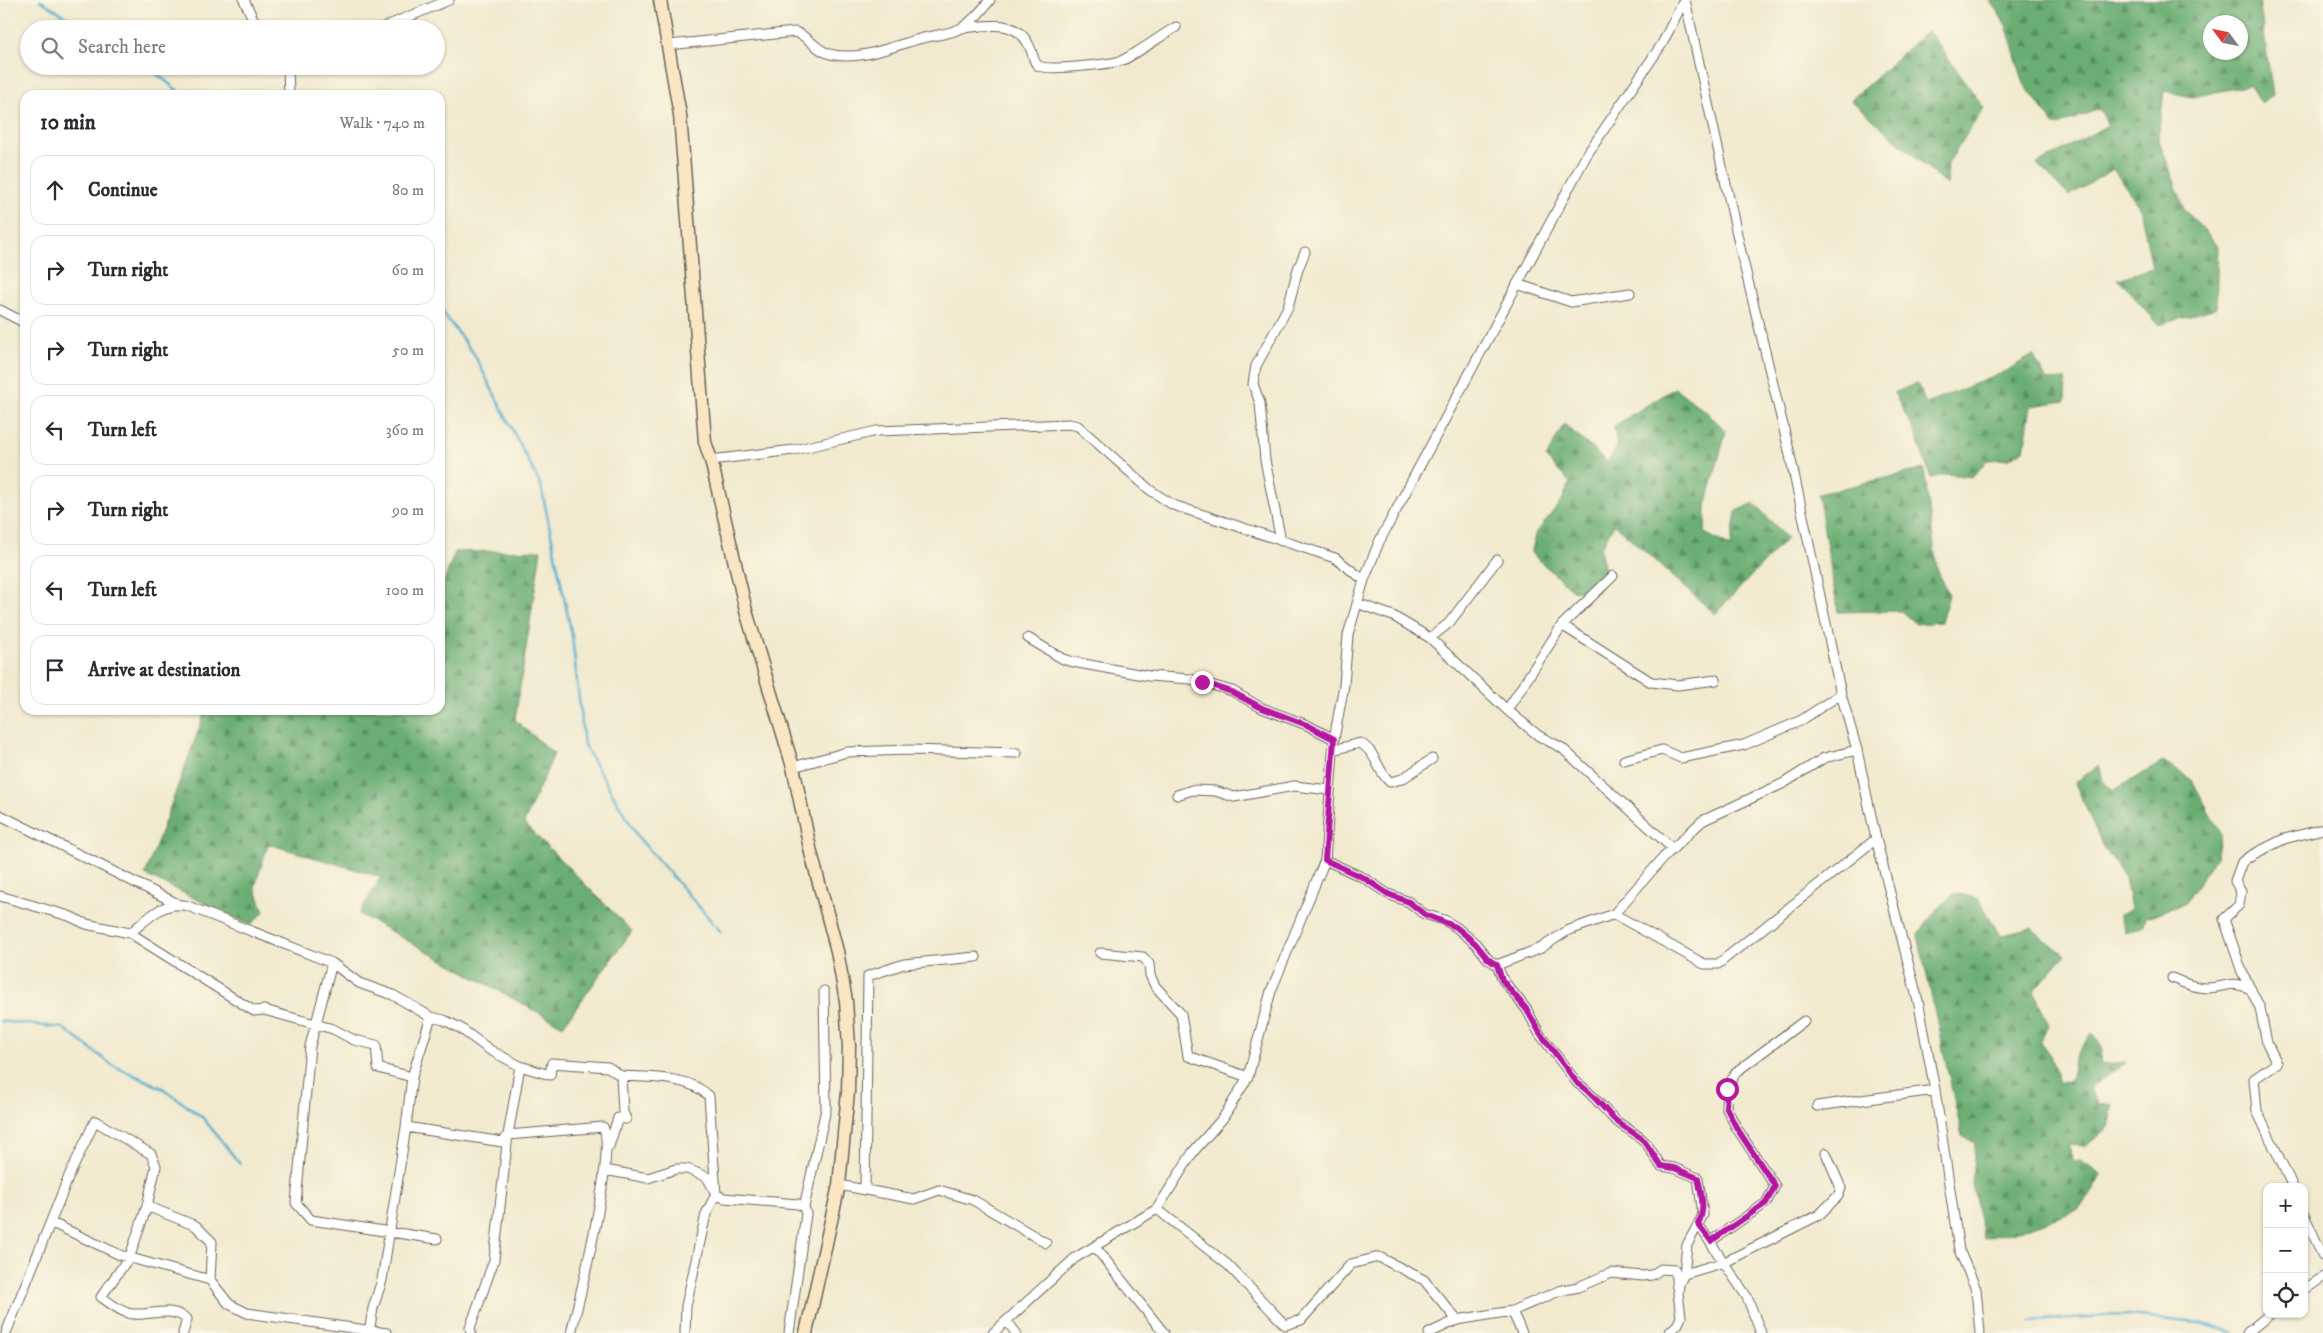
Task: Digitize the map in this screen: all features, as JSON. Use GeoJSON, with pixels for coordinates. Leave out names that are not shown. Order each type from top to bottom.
{"type":"FeatureCollection","features":[{"type":"Feature","properties":{"kind":"main road"},"geometry":{"type":"LineString","coordinates":[[660,0],[680,115],[704,442],[711,460],[746,611],[793,767],[811,853],[837,951],[846,1001],[849,1046],[848,1092],[839,1185],[806,1333]]}},
{"type":"Feature","properties":{"kind":"street"},"geometry":{"type":"LineString","coordinates":[[244,0],[254,20]]}},
{"type":"Feature","properties":{"kind":"street"},"geometry":{"type":"LineString","coordinates":[[401,20],[449,0]]}},
{"type":"Feature","properties":{"kind":"street"},"geometry":{"type":"LineString","coordinates":[[961,28],[975,18],[990,0]]}},
{"type":"Feature","properties":{"kind":"street"},"geometry":{"type":"LineString","coordinates":[[993,1333],[1075,1258],[1157,1209],[1193,1152],[1223,1118],[1248,1077],[1271,991],[1325,860],[1334,739],[1344,685],[1348,635],[1364,580],[1379,542],[1586,156],[1662,44],[1684,0]]}},
{"type":"Feature","properties":{"kind":"street"},"geometry":{"type":"LineString","coordinates":[[1684,0],[1741,252],[1788,446],[1841,694],[1857,750],[1876,839],[1919,1005],[1935,1090],[1959,1250],[1976,1289],[1980,1333]]}},
{"type":"Feature","properties":{"kind":"street"},"geometry":{"type":"LineString","coordinates":[[669,45],[795,32],[803,34],[830,54],[854,55],[888,50],[915,40],[961,28],[1004,25],[1016,29],[1027,39],[1036,63],[1040,67],[1047,68],[1122,61],[1176,27]]}},
{"type":"Feature","properties":{"kind":"street"},"geometry":{"type":"LineString","coordinates":[[288,75],[288,90]]}},
{"type":"Feature","properties":{"kind":"street"},"geometry":{"type":"LineString","coordinates":[[1281,542],[1265,460],[1260,403],[1253,384],[1256,366],[1288,307],[1298,269],[1305,252]]}},
{"type":"Feature","properties":{"kind":"street"},"geometry":{"type":"LineString","coordinates":[[1517,284],[1571,302],[1630,293]]}},
{"type":"Feature","properties":{"kind":"street"},"geometry":{"type":"LineString","coordinates":[[0,310],[20,320]]}},
{"type":"Feature","properties":{"kind":"street"},"geometry":{"type":"LineString","coordinates":[[711,460],[794,450],[877,431],[1069,424],[1078,426],[1150,490],[1173,505],[1188,508],[1281,542],[1335,558],[1364,580]]}},
{"type":"Feature","properties":{"kind":"street"},"geometry":{"type":"LineString","coordinates":[[1430,638],[1449,623],[1497,560]]}},
{"type":"Feature","properties":{"kind":"street"},"geometry":{"type":"LineString","coordinates":[[1507,710],[1562,625],[1614,576]]}},
{"type":"Feature","properties":{"kind":"street"},"geometry":{"type":"LineString","coordinates":[[1358,603],[1393,616],[1430,638],[1507,710],[1539,736],[1562,748],[1673,849]]}},
{"type":"Feature","properties":{"kind":"street"},"geometry":{"type":"LineString","coordinates":[[1562,625],[1650,682],[1678,685],[1716,680]]}},
{"type":"Feature","properties":{"kind":"street"},"geometry":{"type":"LineString","coordinates":[[1028,638],[1068,661],[1149,676],[1190,679],[1232,692],[1262,708],[1307,725],[1334,739]]}},
{"type":"Feature","properties":{"kind":"street"},"geometry":{"type":"LineString","coordinates":[[1624,760],[1662,750],[1682,758],[1744,745],[1800,721],[1841,694]]}},
{"type":"Feature","properties":{"kind":"street"},"geometry":{"type":"LineString","coordinates":[[1333,750],[1360,743],[1369,748],[1377,758],[1382,775],[1390,782],[1402,779],[1432,759]]}},
{"type":"Feature","properties":{"kind":"street"},"geometry":{"type":"LineString","coordinates":[[793,767],[848,752],[910,750],[1016,752]]}},
{"type":"Feature","properties":{"kind":"street"},"geometry":{"type":"LineString","coordinates":[[1497,965],[1541,948],[1567,931],[1614,914],[1673,849],[1702,821],[1784,783],[1824,758],[1857,750]]}},
{"type":"Feature","properties":{"kind":"street"},"geometry":{"type":"LineString","coordinates":[[1177,795],[1192,790],[1215,791],[1234,797],[1294,786],[1330,790]]}},
{"type":"Feature","properties":{"kind":"street"},"geometry":{"type":"LineString","coordinates":[[0,815],[176,903],[251,930],[332,963],[359,983],[392,995],[431,1017],[444,1020],[460,1028],[490,1050],[520,1066],[550,1075],[552,1063],[608,1067],[622,1076],[679,1081],[700,1086],[708,1096],[716,1194],[706,1214],[686,1306],[685,1333]]}},
{"type":"Feature","properties":{"kind":"street"},"geometry":{"type":"LineString","coordinates":[[2290,1183],[2257,1111],[2254,1079],[2277,1062],[2267,1043],[2260,1008],[2242,972],[2224,919],[2240,905],[2241,892],[2235,881],[2242,862],[2284,838],[2323,829]]}},
{"type":"Feature","properties":{"kind":"street"},"geometry":{"type":"LineString","coordinates":[[1614,914],[1704,964],[1718,964],[1876,839]]}},
{"type":"Feature","properties":{"kind":"street"},"geometry":{"type":"LineString","coordinates":[[1325,860],[1364,878],[1388,894],[1409,902],[1424,914],[1456,927],[1497,965],[1502,980],[1527,1010],[1540,1033],[1578,1084],[1585,1087],[1591,1097],[1607,1108],[1611,1116],[1643,1140],[1661,1166],[1674,1168],[1698,1178],[1703,1215],[1687,1245],[1684,1274],[1678,1284],[1678,1293]]}},
{"type":"Feature","properties":{"kind":"street"},"geometry":{"type":"LineString","coordinates":[[0,896],[69,916],[86,924],[130,932],[254,1011],[264,1010],[333,1029],[354,1040],[376,1045],[378,1068],[412,1077]]}},
{"type":"Feature","properties":{"kind":"street"},"geometry":{"type":"LineString","coordinates":[[130,932],[168,905],[176,903]]}},
{"type":"Feature","properties":{"kind":"street"},"geometry":{"type":"LineString","coordinates":[[1100,953],[1144,957],[1150,964],[1150,975],[1155,986],[1181,1014],[1188,1056],[1248,1077]]}},
{"type":"Feature","properties":{"kind":"street"},"geometry":{"type":"LineString","coordinates":[[865,1190],[868,976],[904,964],[976,957]]}},
{"type":"Feature","properties":{"kind":"street"},"geometry":{"type":"LineString","coordinates":[[332,963],[310,1046],[296,1203],[311,1220],[437,1239]]}},
{"type":"Feature","properties":{"kind":"street"},"geometry":{"type":"LineString","coordinates":[[2172,978],[2188,985],[2208,988],[2236,983],[2251,989]]}},
{"type":"Feature","properties":{"kind":"street"},"geometry":{"type":"LineString","coordinates":[[789,1333],[806,1214],[804,1207],[826,1109],[824,991]]}},
{"type":"Feature","properties":{"kind":"street"},"geometry":{"type":"LineString","coordinates":[[369,1331],[373,1308],[382,1280],[412,1077],[431,1017]]}},
{"type":"Feature","properties":{"kind":"street"},"geometry":{"type":"LineString","coordinates":[[1711,1241],[1766,1203],[1775,1186],[1736,1127],[1726,1107],[1727,1089],[1736,1072],[1804,1021]]}},
{"type":"Feature","properties":{"kind":"street"},"geometry":{"type":"LineString","coordinates":[[471,1333],[470,1328],[494,1260],[508,1136],[520,1066]]}},
{"type":"Feature","properties":{"kind":"street"},"geometry":{"type":"LineString","coordinates":[[607,1151],[618,1118],[626,1120],[623,1112],[622,1076]]}},
{"type":"Feature","properties":{"kind":"street"},"geometry":{"type":"LineString","coordinates":[[1817,1106],[1935,1090]]}},
{"type":"Feature","properties":{"kind":"street"},"geometry":{"type":"LineString","coordinates":[[6,1333],[70,1176],[95,1121],[151,1154],[156,1166],[147,1206],[130,1256],[101,1297],[126,1313],[169,1312],[182,1315],[187,1319],[183,1333]]}},
{"type":"Feature","properties":{"kind":"street"},"geometry":{"type":"LineString","coordinates":[[406,1127],[503,1142],[508,1136],[604,1127],[607,1151],[605,1170],[588,1267],[571,1333]]}},
{"type":"Feature","properties":{"kind":"street"},"geometry":{"type":"LineString","coordinates":[[1684,1274],[1725,1262],[1819,1215],[1832,1202],[1841,1188],[1826,1153]]}},
{"type":"Feature","properties":{"kind":"street"},"geometry":{"type":"LineString","coordinates":[[605,1170],[648,1178],[676,1169],[687,1169],[707,1177],[716,1194],[724,1198],[798,1204],[804,1207]]}},
{"type":"Feature","properties":{"kind":"street"},"geometry":{"type":"LineString","coordinates":[[839,1185],[914,1199],[939,1190],[973,1200],[1046,1243]]}},
{"type":"Feature","properties":{"kind":"street"},"geometry":{"type":"LineString","coordinates":[[147,1206],[196,1226],[212,1242],[210,1280]]}},
{"type":"Feature","properties":{"kind":"street"},"geometry":{"type":"LineString","coordinates":[[1157,1209],[1228,1265],[1285,1325],[1301,1320],[1351,1264],[1379,1257],[1424,1280],[1456,1320]]}},
{"type":"Feature","properties":{"kind":"street"},"geometry":{"type":"LineString","coordinates":[[52,1223],[120,1255],[130,1256],[210,1280],[229,1304],[246,1313],[388,1333]]}},
{"type":"Feature","properties":{"kind":"street"},"geometry":{"type":"LineString","coordinates":[[1698,1224],[1747,1297],[1761,1333]]}},
{"type":"Feature","properties":{"kind":"street"},"geometry":{"type":"LineString","coordinates":[[2308,1224],[2323,1256]]}},
{"type":"Feature","properties":{"kind":"street"},"geometry":{"type":"LineString","coordinates":[[1095,1246],[1164,1333]]}},
{"type":"Feature","properties":{"kind":"street"},"geometry":{"type":"LineString","coordinates":[[1428,1333],[1456,1320],[1512,1311],[1559,1290],[1578,1286],[1611,1273],[1643,1276],[1652,1275],[1661,1269],[1675,1270],[1681,1317],[1668,1333]]}},
{"type":"Feature","properties":{"kind":"street"},"geometry":{"type":"LineString","coordinates":[[2308,1287],[2323,1278]]}},
{"type":"Feature","properties":{"kind":"street"},"geometry":{"type":"LineString","coordinates":[[1512,1311],[1522,1333]]}},
{"type":"Feature","properties":{"kind":"street"},"geometry":{"type":"LineString","coordinates":[[2247,1333],[2265,1318]]}},
{"type":"Feature","properties":{"kind":"street"},"geometry":{"type":"LineString","coordinates":[[1007,1321],[1016,1333]]}},
{"type":"Feature","properties":{"kind":"green space"},"geometry":{"type":"Polygon","coordinates":[[[1990,0],[2259,0],[2273,95],[2261,103],[2250,85],[2192,97],[2164,91],[2158,138],[2185,210],[2218,246],[2216,308],[2159,325],[2118,279],[2152,268],[2140,207],[2113,169],[2069,196],[2037,164],[2108,125],[2100,109],[2055,126],[2024,84],[2006,25],[1990,0]]]}},
{"type":"Feature","properties":{"kind":"green space"},"geometry":{"type":"Polygon","coordinates":[[[1928,30],[1984,108],[1948,163],[1947,185],[1851,100],[1928,30]]]}},
{"type":"Feature","properties":{"kind":"green space"},"geometry":{"type":"Polygon","coordinates":[[[2033,355],[2047,380],[2066,379],[2065,401],[2031,406],[2024,450],[2009,459],[1987,460],[1973,477],[1947,474],[1931,478],[1914,430],[1894,393],[1917,383],[1926,404],[2002,373],[2033,355]]]}},
{"type":"Feature","properties":{"kind":"green space"},"geometry":{"type":"Polygon","coordinates":[[[1675,388],[1709,414],[1726,431],[1706,506],[1705,533],[1731,547],[1736,511],[1754,503],[1787,538],[1715,614],[1614,524],[1600,550],[1607,577],[1596,593],[1572,590],[1531,553],[1537,532],[1562,500],[1570,483],[1546,458],[1564,424],[1607,462],[1617,448],[1614,426],[1675,388]]]}},
{"type":"Feature","properties":{"kind":"green space"},"geometry":{"type":"Polygon","coordinates":[[[1924,469],[1937,569],[1949,595],[1941,622],[1916,624],[1901,611],[1838,612],[1818,494],[1924,469]]]}},
{"type":"Feature","properties":{"kind":"green space"},"geometry":{"type":"Polygon","coordinates":[[[541,550],[515,720],[554,754],[524,823],[632,931],[563,1026],[359,914],[381,877],[268,844],[255,887],[264,912],[251,925],[145,875],[204,715],[445,715],[445,579],[455,552],[541,550]]]}},
{"type":"Feature","properties":{"kind":"green space"},"geometry":{"type":"Polygon","coordinates":[[[2163,762],[2192,780],[2221,834],[2216,857],[2184,904],[2146,917],[2144,925],[2125,932],[2119,914],[2131,909],[2125,878],[2103,846],[2075,783],[2099,765],[2103,781],[2112,791],[2163,762]]]}},
{"type":"Feature","properties":{"kind":"green space"},"geometry":{"type":"Polygon","coordinates":[[[1955,893],[1979,899],[2000,936],[2031,928],[2065,955],[2034,991],[2049,1025],[2040,1042],[2050,1055],[2059,1084],[2070,1080],[2075,1057],[2091,1033],[2102,1046],[2101,1064],[2127,1062],[2089,1088],[2099,1105],[2113,1104],[2108,1127],[2086,1146],[2067,1145],[2074,1161],[2081,1160],[2102,1175],[2079,1210],[2018,1231],[1984,1238],[1972,1183],[1975,1143],[1962,1136],[1918,935],[1938,908],[1955,893]]]}},
{"type":"Feature","properties":{"kind":"waterway"},"geometry":{"type":"LineString","coordinates":[[40,0],[72,20]]}},
{"type":"Feature","properties":{"kind":"waterway"},"geometry":{"type":"LineString","coordinates":[[158,75],[177,90]]}},
{"type":"Feature","properties":{"kind":"waterway"},"geometry":{"type":"LineString","coordinates":[[445,316],[474,354],[541,486],[572,636],[584,745],[638,837],[721,932]]}},
{"type":"Feature","properties":{"kind":"waterway"},"geometry":{"type":"LineString","coordinates":[[0,1021],[63,1028],[112,1065],[164,1089],[203,1118],[240,1164]]}},
{"type":"Feature","properties":{"kind":"waterway"},"geometry":{"type":"LineString","coordinates":[[2030,1321],[2118,1315],[2200,1323],[2234,1333]]}},
{"type":"Feature","properties":{"kind":"route"},"geometry":{"type":"LineString","coordinates":[[1202,682],[1232,692],[1262,708],[1307,725],[1334,739],[1325,860],[1364,878],[1388,894],[1400,897],[1424,914],[1444,920],[1456,927],[1476,944],[1488,959],[1497,965],[1502,980],[1527,1010],[1540,1033],[1578,1084],[1585,1087],[1591,1097],[1607,1108],[1611,1116],[1643,1140],[1661,1166],[1674,1168],[1698,1178],[1703,1215],[1698,1224],[1711,1241],[1766,1203],[1775,1186],[1736,1127],[1726,1107],[1727,1089]]}}]}
